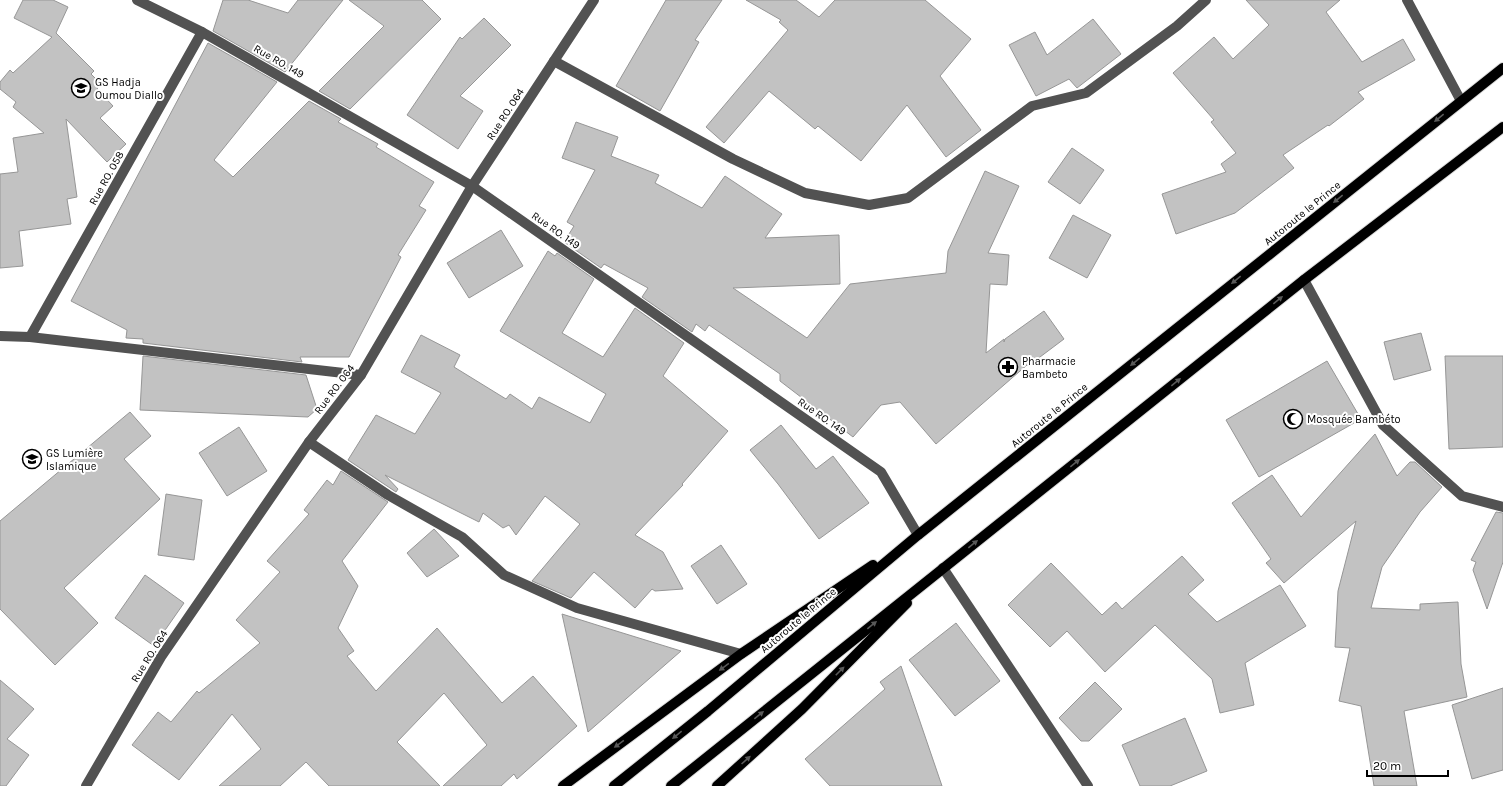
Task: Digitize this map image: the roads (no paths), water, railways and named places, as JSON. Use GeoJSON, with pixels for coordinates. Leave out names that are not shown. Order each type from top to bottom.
{"type":"FeatureCollection","features":[{"type":"Feature","properties":{"kind":"main road","name":"Autoroute le Prince"},"geometry":{"type":"LineString","coordinates":[[614,786],[708,711],[918,535],[1503,68]]}},
{"type":"Feature","properties":{"kind":"main road"},"geometry":{"type":"LineString","coordinates":[[671,786],[1304,280],[1503,127]]}},
{"type":"Feature","properties":{"kind":"main road"},"geometry":{"type":"LineString","coordinates":[[563,786],[741,654],[918,535]]}},
{"type":"Feature","properties":{"kind":"main road"},"geometry":{"type":"LineString","coordinates":[[717,786],[802,710],[942,568]]}},
{"type":"Feature","properties":{"kind":"street","name":"Rue RO. 149"},"geometry":{"type":"LineString","coordinates":[[137,0],[202,32],[472,186],[882,472],[918,535]]}},
{"type":"Feature","properties":{"kind":"street","name":"Rue RO. 064"},"geometry":{"type":"LineString","coordinates":[[86,786],[161,657],[308,442],[361,375],[472,186],[594,0]]}},
{"type":"Feature","properties":{"kind":"street"},"geometry":{"type":"LineString","coordinates":[[554,61],[733,160],[805,194],[869,205],[908,198],[1032,106],[1086,93],[1177,26],[1206,0]]}},
{"type":"Feature","properties":{"kind":"street"},"geometry":{"type":"LineString","coordinates":[[1407,0],[1461,101]]}},
{"type":"Feature","properties":{"kind":"street","name":"Rue RO. 058"},"geometry":{"type":"LineString","coordinates":[[30,337],[202,32]]}},
{"type":"Feature","properties":{"kind":"street"},"geometry":{"type":"LineString","coordinates":[[1304,280],[1383,425],[1462,496],[1503,507]]}},
{"type":"Feature","properties":{"kind":"street"},"geometry":{"type":"LineString","coordinates":[[0,336],[30,337],[361,375]]}},
{"type":"Feature","properties":{"kind":"street"},"geometry":{"type":"LineString","coordinates":[[308,442],[388,495],[462,537],[504,575],[577,608],[741,654]]}},
{"type":"Feature","properties":{"kind":"street"},"geometry":{"type":"LineString","coordinates":[[942,568],[1088,786]]}},
{"type":"Feature","properties":{"kind":"place","name":"GS Hadja Oumou Diallo"},"geometry":{"type":"Point","coordinates":[81,88]}},
{"type":"Feature","properties":{"kind":"place","name":"Pharmacie Bambeto"},"geometry":{"type":"Point","coordinates":[1008,367]}},
{"type":"Feature","properties":{"kind":"place","name":"Mosquée Bambéto"},"geometry":{"type":"Point","coordinates":[1293,419]}},
{"type":"Feature","properties":{"kind":"place","name":"GS Lumière Islamique"},"geometry":{"type":"Point","coordinates":[32,459]}}]}
